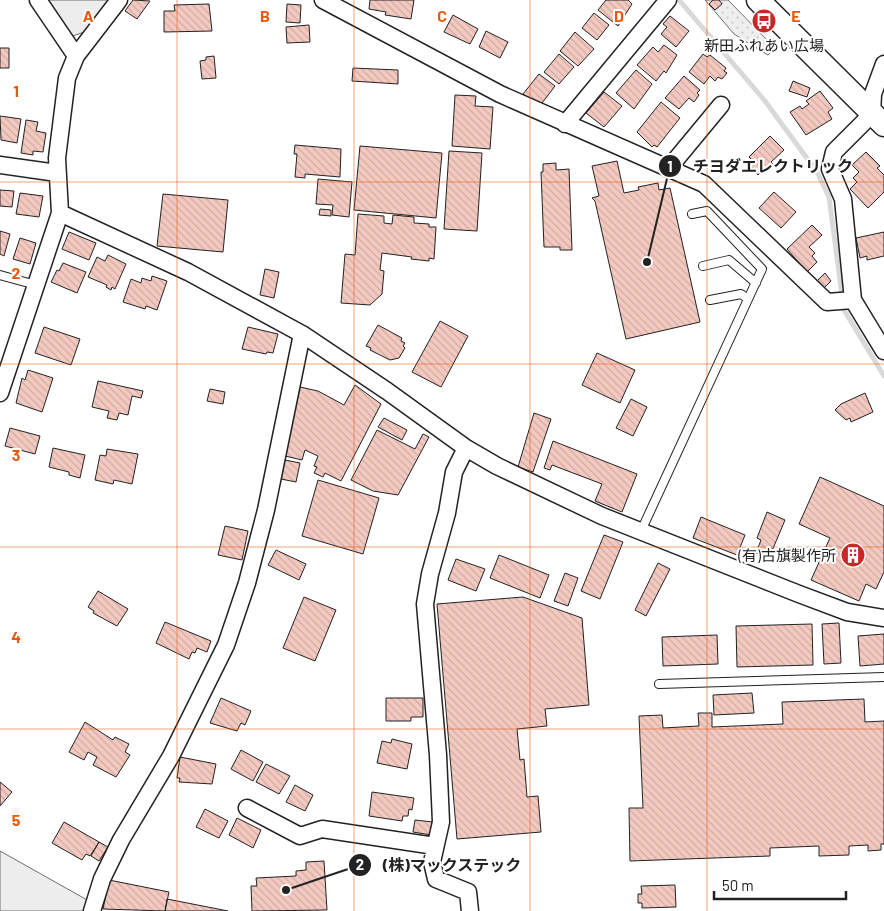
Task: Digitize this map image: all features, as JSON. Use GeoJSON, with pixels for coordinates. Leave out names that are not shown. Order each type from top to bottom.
{"type":"FeatureCollection","features":[{"type":"Feature","properties":{"kind":"street"},"geometry":{"type":"LineString","coordinates":[[38,0],[76,56]]}},
{"type":"Feature","properties":{"kind":"street"},"geometry":{"type":"LineString","coordinates":[[0,393],[60,213],[57,173],[67,78],[76,56],[119,0]]}},
{"type":"Feature","properties":{"kind":"street"},"geometry":{"type":"LineString","coordinates":[[323,0],[500,94],[704,184],[827,302],[846,301]]}},
{"type":"Feature","properties":{"kind":"street"},"geometry":{"type":"LineString","coordinates":[[565,124],[668,0]]}},
{"type":"Feature","properties":{"kind":"street"},"geometry":{"type":"LineString","coordinates":[[758,0],[878,119]]}},
{"type":"Feature","properties":{"kind":"street"},"geometry":{"type":"LineString","coordinates":[[878,119],[873,94],[884,64]]}},
{"type":"Feature","properties":{"kind":"street"},"geometry":{"type":"LineString","coordinates":[[668,168],[721,105]]}},
{"type":"Feature","properties":{"kind":"street"},"geometry":{"type":"LineString","coordinates":[[878,119],[834,152],[830,169],[843,199],[846,301],[884,351]]}},
{"type":"Feature","properties":{"kind":"street"},"geometry":{"type":"LineString","coordinates":[[0,164],[57,173]]}},
{"type":"Feature","properties":{"kind":"street"},"geometry":{"type":"LineString","coordinates":[[60,213],[188,272],[302,334],[466,448],[496,466],[576,504],[847,612],[884,618]]}},
{"type":"Feature","properties":{"kind":"street"},"geometry":{"type":"LineString","coordinates":[[92,911],[102,879],[121,840],[171,756],[226,645],[247,583],[266,510],[302,334]]}},
{"type":"Feature","properties":{"kind":"street"},"geometry":{"type":"LineString","coordinates":[[466,448],[454,472],[448,512],[430,574],[424,604],[438,755],[441,822],[432,862],[436,879],[468,892],[470,911]]}},
{"type":"Feature","properties":{"kind":"street"},"geometry":{"type":"LineString","coordinates":[[246,808],[300,836],[322,829],[435,846]]}},
{"type":"Feature","properties":{"kind":"lane"},"geometry":{"type":"LineString","coordinates":[[641,531],[762,269],[707,211],[692,214]]}},
{"type":"Feature","properties":{"kind":"lane"},"geometry":{"type":"LineString","coordinates":[[703,266],[729,260],[756,283]]}},
{"type":"Feature","properties":{"kind":"lane"},"geometry":{"type":"LineString","coordinates":[[0,275],[36,285]]}},
{"type":"Feature","properties":{"kind":"lane"},"geometry":{"type":"LineString","coordinates":[[710,300],[741,294],[748,299]]}},
{"type":"Feature","properties":{"kind":"lane"},"geometry":{"type":"LineString","coordinates":[[659,684],[884,677]]}},
{"type":"Feature","properties":{"kind":"shaded area"},"geometry":{"type":"Polygon","coordinates":[[[46,0],[110,0],[87,31],[70,37],[46,0]]]}},
{"type":"Feature","properties":{"kind":"shaded area"},"geometry":{"type":"Polygon","coordinates":[[[705,0],[728,0],[775,48],[768,55],[734,34],[705,0]]]}},
{"type":"Feature","properties":{"kind":"shaded area"},"geometry":{"type":"Polygon","coordinates":[[[0,851],[89,901],[85,911],[0,911],[0,851]]]}},
{"type":"Feature","properties":{"kind":"building"},"geometry":{"type":"Polygon","coordinates":[[[133,0],[150,1],[137,19],[125,11],[133,0]]]}},
{"type":"Feature","properties":{"kind":"building"},"geometry":{"type":"Polygon","coordinates":[[[370,0],[414,0],[411,19],[385,15],[386,12],[369,9],[370,0]]]}},
{"type":"Feature","properties":{"kind":"building"},"geometry":{"type":"Polygon","coordinates":[[[606,0],[628,0],[632,4],[618,26],[598,10],[606,0]]]}},
{"type":"Feature","properties":{"kind":"building"},"geometry":{"type":"Polygon","coordinates":[[[713,0],[719,0],[722,4],[715,10],[709,4],[713,0]]]}},
{"type":"Feature","properties":{"kind":"building"},"geometry":{"type":"Polygon","coordinates":[[[209,4],[212,31],[164,32],[164,11],[175,11],[174,5],[209,4]]]}},
{"type":"Feature","properties":{"kind":"building"},"geometry":{"type":"Polygon","coordinates":[[[287,4],[301,5],[300,23],[286,22],[287,4]]]}},
{"type":"Feature","properties":{"kind":"building"},"geometry":{"type":"Polygon","coordinates":[[[594,13],[609,25],[597,40],[582,28],[594,13]]]}},
{"type":"Feature","properties":{"kind":"building"},"geometry":{"type":"Polygon","coordinates":[[[453,15],[478,29],[470,44],[444,32],[453,15]]]}},
{"type":"Feature","properties":{"kind":"building"},"geometry":{"type":"Polygon","coordinates":[[[670,16],[689,31],[676,47],[661,34],[667,27],[663,24],[670,16]]]}},
{"type":"Feature","properties":{"kind":"building"},"geometry":{"type":"Polygon","coordinates":[[[309,25],[310,42],[287,43],[286,27],[309,25]]]}},
{"type":"Feature","properties":{"kind":"building"},"geometry":{"type":"Polygon","coordinates":[[[486,31],[508,42],[500,58],[479,47],[486,31]]]}},
{"type":"Feature","properties":{"kind":"building"},"geometry":{"type":"Polygon","coordinates":[[[575,32],[594,49],[578,66],[560,51],[575,32]]]}},
{"type":"Feature","properties":{"kind":"building"},"geometry":{"type":"Polygon","coordinates":[[[664,45],[677,55],[666,73],[664,71],[656,81],[637,65],[653,47],[658,52],[664,45]]]}},
{"type":"Feature","properties":{"kind":"building"},"geometry":{"type":"Polygon","coordinates":[[[0,48],[9,48],[9,68],[0,68],[0,48]]]}},
{"type":"Feature","properties":{"kind":"building"},"geometry":{"type":"Polygon","coordinates":[[[559,54],[574,67],[559,84],[544,72],[559,54]]]}},
{"type":"Feature","properties":{"kind":"building"},"geometry":{"type":"Polygon","coordinates":[[[703,54],[707,57],[710,55],[726,68],[724,71],[727,73],[722,79],[718,77],[715,81],[710,76],[704,84],[689,72],[703,54]]]}},
{"type":"Feature","properties":{"kind":"building"},"geometry":{"type":"Polygon","coordinates":[[[214,56],[216,78],[202,79],[200,61],[206,60],[206,57],[214,56]]]}},
{"type":"Feature","properties":{"kind":"building"},"geometry":{"type":"Polygon","coordinates":[[[353,68],[398,70],[398,84],[352,81],[353,68]]]}},
{"type":"Feature","properties":{"kind":"building"},"geometry":{"type":"Polygon","coordinates":[[[636,70],[652,84],[634,109],[616,93],[636,70]]]}},
{"type":"Feature","properties":{"kind":"building"},"geometry":{"type":"Polygon","coordinates":[[[539,74],[555,86],[539,107],[523,94],[539,74]]]}},
{"type":"Feature","properties":{"kind":"building"},"geometry":{"type":"Polygon","coordinates":[[[684,76],[700,90],[694,102],[689,98],[679,109],[665,98],[684,76]]]}},
{"type":"Feature","properties":{"kind":"building"},"geometry":{"type":"Polygon","coordinates":[[[793,81],[810,88],[807,97],[789,91],[793,81]]]}},
{"type":"Feature","properties":{"kind":"building"},"geometry":{"type":"Polygon","coordinates":[[[820,91],[833,108],[828,112],[832,119],[806,135],[790,112],[800,106],[802,109],[809,104],[806,101],[820,91]]]}},
{"type":"Feature","properties":{"kind":"building"},"geometry":{"type":"Polygon","coordinates":[[[604,92],[622,106],[604,127],[586,113],[604,92]]]}},
{"type":"Feature","properties":{"kind":"building"},"geometry":{"type":"Polygon","coordinates":[[[455,95],[476,96],[475,106],[493,107],[490,149],[452,146],[455,95]]]}},
{"type":"Feature","properties":{"kind":"building"},"geometry":{"type":"Polygon","coordinates":[[[661,102],[680,118],[657,147],[654,145],[652,147],[637,132],[661,102]]]}},
{"type":"Feature","properties":{"kind":"building"},"geometry":{"type":"Polygon","coordinates":[[[0,116],[21,119],[17,143],[1,140],[0,116]]]}},
{"type":"Feature","properties":{"kind":"building"},"geometry":{"type":"Polygon","coordinates":[[[26,120],[38,122],[36,131],[46,133],[43,152],[33,151],[33,155],[21,153],[26,120]]]}},
{"type":"Feature","properties":{"kind":"building"},"geometry":{"type":"Polygon","coordinates":[[[770,136],[784,150],[771,162],[774,165],[769,170],[766,167],[758,175],[748,164],[752,160],[749,157],[770,136]]]}},
{"type":"Feature","properties":{"kind":"building"},"geometry":{"type":"Polygon","coordinates":[[[295,145],[341,149],[340,177],[305,174],[305,178],[295,177],[297,154],[294,154],[295,145]]]}},
{"type":"Feature","properties":{"kind":"building"},"geometry":{"type":"Polygon","coordinates":[[[360,146],[442,153],[436,218],[354,210],[360,146]]]}},
{"type":"Feature","properties":{"kind":"building"},"geometry":{"type":"Polygon","coordinates":[[[449,151],[482,153],[477,231],[444,229],[449,151]]]}},
{"type":"Feature","properties":{"kind":"building"},"geometry":{"type":"Polygon","coordinates":[[[866,152],[880,166],[877,168],[884,175],[884,192],[868,208],[850,189],[857,182],[853,178],[859,172],[852,165],[866,152]]]}},
{"type":"Feature","properties":{"kind":"building"},"geometry":{"type":"Polygon","coordinates":[[[617,161],[624,193],[639,190],[638,187],[658,183],[659,190],[670,188],[700,322],[626,339],[595,201],[592,198],[599,196],[592,166],[617,161]]]}},
{"type":"Feature","properties":{"kind":"building"},"geometry":{"type":"Polygon","coordinates":[[[556,163],[556,170],[569,169],[572,250],[560,250],[560,247],[544,247],[541,172],[543,172],[543,164],[556,163]]]}},
{"type":"Feature","properties":{"kind":"building"},"geometry":{"type":"Polygon","coordinates":[[[318,179],[352,182],[349,217],[332,215],[333,205],[316,204],[318,179]]]}},
{"type":"Feature","properties":{"kind":"building"},"geometry":{"type":"Polygon","coordinates":[[[0,190],[14,191],[12,207],[0,206],[0,190]]]}},
{"type":"Feature","properties":{"kind":"building"},"geometry":{"type":"Polygon","coordinates":[[[774,192],[796,212],[781,228],[759,208],[774,192]]]}},
{"type":"Feature","properties":{"kind":"building"},"geometry":{"type":"Polygon","coordinates":[[[20,193],[43,196],[39,217],[16,214],[20,193]]]}},
{"type":"Feature","properties":{"kind":"building"},"geometry":{"type":"Polygon","coordinates":[[[163,194],[228,200],[223,252],[157,246],[163,194]]]}},
{"type":"Feature","properties":{"kind":"building"},"geometry":{"type":"Polygon","coordinates":[[[320,209],[331,210],[331,216],[319,215],[320,209]]]}},
{"type":"Feature","properties":{"kind":"building"},"geometry":{"type":"Polygon","coordinates":[[[358,214],[384,216],[384,223],[392,224],[393,215],[414,217],[414,223],[429,224],[429,227],[436,227],[434,259],[429,258],[429,261],[411,259],[412,257],[382,253],[380,270],[384,271],[382,294],[370,305],[341,303],[345,254],[355,255],[358,214]]]}},
{"type":"Feature","properties":{"kind":"building"},"geometry":{"type":"Polygon","coordinates":[[[812,225],[822,235],[809,247],[815,253],[812,256],[817,262],[807,272],[787,249],[812,225]]]}},
{"type":"Feature","properties":{"kind":"building"},"geometry":{"type":"Polygon","coordinates":[[[0,231],[10,234],[4,256],[0,254],[0,231]]]}},
{"type":"Feature","properties":{"kind":"building"},"geometry":{"type":"Polygon","coordinates":[[[69,232],[96,243],[89,260],[62,249],[69,232]]]}},
{"type":"Feature","properties":{"kind":"building"},"geometry":{"type":"Polygon","coordinates":[[[884,232],[884,256],[867,260],[867,256],[860,258],[856,238],[884,232]]]}},
{"type":"Feature","properties":{"kind":"building"},"geometry":{"type":"Polygon","coordinates":[[[20,238],[36,243],[30,264],[13,259],[20,238]]]}},
{"type":"Feature","properties":{"kind":"building"},"geometry":{"type":"Polygon","coordinates":[[[108,255],[126,264],[115,289],[112,287],[111,290],[106,287],[107,285],[88,277],[97,257],[105,261],[108,255]]]}},
{"type":"Feature","properties":{"kind":"building"},"geometry":{"type":"Polygon","coordinates":[[[63,263],[86,272],[77,293],[51,282],[63,263]]]}},
{"type":"Feature","properties":{"kind":"building"},"geometry":{"type":"Polygon","coordinates":[[[265,269],[279,272],[274,298],[260,295],[265,269]]]}},
{"type":"Feature","properties":{"kind":"building"},"geometry":{"type":"Polygon","coordinates":[[[825,273],[831,281],[824,288],[817,281],[825,273]]]}},
{"type":"Feature","properties":{"kind":"building"},"geometry":{"type":"Polygon","coordinates":[[[152,276],[167,281],[157,310],[146,306],[145,309],[123,302],[131,279],[141,283],[142,278],[151,281],[152,276]]]}},
{"type":"Feature","properties":{"kind":"building"},"geometry":{"type":"Polygon","coordinates":[[[440,321],[468,336],[441,387],[412,372],[440,321]]]}},
{"type":"Feature","properties":{"kind":"building"},"geometry":{"type":"Polygon","coordinates":[[[378,325],[402,338],[401,341],[405,343],[403,346],[405,348],[399,358],[390,360],[366,346],[378,325]]]}},
{"type":"Feature","properties":{"kind":"building"},"geometry":{"type":"Polygon","coordinates":[[[44,327],[80,339],[71,365],[35,353],[44,327]]]}},
{"type":"Feature","properties":{"kind":"building"},"geometry":{"type":"Polygon","coordinates":[[[248,327],[278,334],[273,353],[267,352],[266,354],[242,349],[248,327]]]}},
{"type":"Feature","properties":{"kind":"building"},"geometry":{"type":"Polygon","coordinates":[[[597,353],[635,370],[620,403],[582,385],[597,353]]]}},
{"type":"Feature","properties":{"kind":"building"},"geometry":{"type":"Polygon","coordinates":[[[28,370],[53,378],[42,412],[16,403],[22,378],[25,380],[28,370]]]}},
{"type":"Feature","properties":{"kind":"building"},"geometry":{"type":"Polygon","coordinates":[[[98,381],[143,391],[141,398],[132,396],[128,415],[119,413],[117,420],[107,418],[109,411],[92,407],[98,381]]]}},
{"type":"Feature","properties":{"kind":"building"},"geometry":{"type":"Polygon","coordinates":[[[355,385],[381,404],[341,481],[325,473],[323,477],[314,473],[317,467],[314,466],[318,456],[305,450],[302,460],[285,456],[300,387],[318,391],[344,405],[355,385]]]}},
{"type":"Feature","properties":{"kind":"building"},"geometry":{"type":"Polygon","coordinates":[[[210,389],[225,392],[223,404],[207,401],[210,389]]]}},
{"type":"Feature","properties":{"kind":"building"},"geometry":{"type":"Polygon","coordinates":[[[865,393],[873,412],[851,422],[850,418],[846,420],[835,410],[841,404],[865,393]]]}},
{"type":"Feature","properties":{"kind":"building"},"geometry":{"type":"Polygon","coordinates":[[[631,399],[647,407],[633,436],[616,428],[631,399]]]}},
{"type":"Feature","properties":{"kind":"building"},"geometry":{"type":"Polygon","coordinates":[[[534,413],[551,419],[533,472],[518,467],[534,413]]]}},
{"type":"Feature","properties":{"kind":"building"},"geometry":{"type":"Polygon","coordinates":[[[384,418],[407,430],[402,440],[378,427],[384,418]]]}},
{"type":"Feature","properties":{"kind":"building"},"geometry":{"type":"Polygon","coordinates":[[[10,428],[40,436],[35,454],[5,446],[10,428]]]}},
{"type":"Feature","properties":{"kind":"building"},"geometry":{"type":"Polygon","coordinates":[[[377,430],[415,449],[423,434],[429,437],[398,495],[373,491],[351,480],[377,430]]]}},
{"type":"Feature","properties":{"kind":"building"},"geometry":{"type":"Polygon","coordinates":[[[553,441],[637,474],[622,512],[595,501],[602,484],[552,465],[550,470],[544,468],[553,441]]]}},
{"type":"Feature","properties":{"kind":"building"},"geometry":{"type":"Polygon","coordinates":[[[53,448],[85,455],[80,478],[69,475],[69,472],[49,467],[53,448]]]}},
{"type":"Feature","properties":{"kind":"building"},"geometry":{"type":"Polygon","coordinates":[[[107,449],[138,454],[132,484],[114,480],[113,484],[95,480],[100,455],[106,456],[107,449]]]}},
{"type":"Feature","properties":{"kind":"building"},"geometry":{"type":"Polygon","coordinates":[[[285,460],[300,463],[296,482],[281,479],[285,460]]]}},
{"type":"Feature","properties":{"kind":"building","name":"(有)古旗製作所"},"geometry":{"type":"Polygon","coordinates":[[[820,477],[884,506],[884,572],[876,589],[866,584],[859,601],[811,580],[830,538],[799,524],[820,477]]]}},
{"type":"Feature","properties":{"kind":"building"},"geometry":{"type":"Polygon","coordinates":[[[318,480],[379,498],[363,554],[302,536],[318,480]]]}},
{"type":"Feature","properties":{"kind":"building"},"geometry":{"type":"Polygon","coordinates":[[[767,512],[785,520],[769,558],[756,553],[761,540],[757,538],[767,512]]]}},
{"type":"Feature","properties":{"kind":"building"},"geometry":{"type":"Polygon","coordinates":[[[701,517],[745,535],[737,555],[693,538],[701,517]]]}},
{"type":"Feature","properties":{"kind":"building"},"geometry":{"type":"Polygon","coordinates":[[[225,526],[248,531],[242,560],[218,555],[225,526]]]}},
{"type":"Feature","properties":{"kind":"building"},"geometry":{"type":"Polygon","coordinates":[[[604,535],[623,542],[600,599],[581,591],[604,535]]]}},
{"type":"Feature","properties":{"kind":"building"},"geometry":{"type":"Polygon","coordinates":[[[276,550],[306,564],[299,580],[268,565],[276,550]]]}},
{"type":"Feature","properties":{"kind":"building"},"geometry":{"type":"Polygon","coordinates":[[[499,555],[549,575],[540,598],[490,578],[499,555]]]}},
{"type":"Feature","properties":{"kind":"building"},"geometry":{"type":"Polygon","coordinates":[[[456,559],[485,569],[476,591],[448,580],[456,559]]]}},
{"type":"Feature","properties":{"kind":"building"},"geometry":{"type":"Polygon","coordinates":[[[658,563],[670,569],[646,616],[635,610],[658,563]]]}},
{"type":"Feature","properties":{"kind":"building"},"geometry":{"type":"Polygon","coordinates":[[[565,573],[578,578],[568,606],[554,601],[565,573]]]}},
{"type":"Feature","properties":{"kind":"building"},"geometry":{"type":"Polygon","coordinates":[[[98,591],[128,609],[117,626],[93,613],[94,611],[88,607],[98,591]]]}},
{"type":"Feature","properties":{"kind":"building"},"geometry":{"type":"Polygon","coordinates":[[[304,597],[336,610],[315,661],[283,648],[304,597]]]}},
{"type":"Feature","properties":{"kind":"building"},"geometry":{"type":"Polygon","coordinates":[[[523,597],[582,618],[589,705],[545,709],[547,726],[517,729],[520,760],[524,759],[527,797],[538,796],[541,832],[457,839],[437,604],[523,597]]]}},
{"type":"Feature","properties":{"kind":"building"},"geometry":{"type":"Polygon","coordinates":[[[165,622],[211,641],[207,652],[197,648],[195,653],[192,652],[189,659],[156,643],[165,622]]]}},
{"type":"Feature","properties":{"kind":"building"},"geometry":{"type":"Polygon","coordinates":[[[839,623],[841,663],[824,664],[822,624],[839,623]]]}},
{"type":"Feature","properties":{"kind":"building"},"geometry":{"type":"Polygon","coordinates":[[[812,624],[813,665],[737,667],[736,626],[812,624]]]}},
{"type":"Feature","properties":{"kind":"building"},"geometry":{"type":"Polygon","coordinates":[[[884,634],[884,664],[860,666],[858,636],[884,634]]]}},
{"type":"Feature","properties":{"kind":"building"},"geometry":{"type":"Polygon","coordinates":[[[717,635],[718,664],[663,666],[662,637],[717,635]]]}},
{"type":"Feature","properties":{"kind":"building"},"geometry":{"type":"Polygon","coordinates":[[[752,693],[754,713],[714,715],[713,695],[752,693]]]}},
{"type":"Feature","properties":{"kind":"building"},"geometry":{"type":"Polygon","coordinates":[[[221,698],[251,711],[245,725],[241,723],[237,731],[210,723],[221,698]]]}},
{"type":"Feature","properties":{"kind":"building"},"geometry":{"type":"Polygon","coordinates":[[[386,698],[423,698],[423,717],[411,717],[411,721],[386,721],[386,698]]]}},
{"type":"Feature","properties":{"kind":"building"},"geometry":{"type":"Polygon","coordinates":[[[864,699],[865,722],[884,721],[884,844],[881,844],[881,850],[868,851],[868,845],[849,846],[849,855],[819,856],[819,846],[770,848],[770,856],[630,861],[629,808],[643,808],[639,716],[662,715],[663,728],[699,726],[698,713],[712,713],[712,727],[783,724],[782,702],[864,699]]]}},
{"type":"Feature","properties":{"kind":"building"},"geometry":{"type":"Polygon","coordinates":[[[85,722],[113,740],[115,737],[129,744],[125,752],[130,755],[116,777],[93,765],[97,757],[88,752],[84,760],[69,752],[85,722]]]}},
{"type":"Feature","properties":{"kind":"building"},"geometry":{"type":"Polygon","coordinates":[[[392,739],[412,744],[407,769],[377,763],[382,741],[391,743],[392,739]]]}},
{"type":"Feature","properties":{"kind":"building"},"geometry":{"type":"Polygon","coordinates":[[[241,750],[263,762],[253,781],[231,769],[241,750]]]}},
{"type":"Feature","properties":{"kind":"building"},"geometry":{"type":"Polygon","coordinates":[[[180,757],[216,764],[212,784],[179,782],[180,778],[177,778],[180,757]]]}},
{"type":"Feature","properties":{"kind":"building"},"geometry":{"type":"Polygon","coordinates":[[[266,764],[290,776],[279,794],[256,782],[266,764]]]}},
{"type":"Feature","properties":{"kind":"building"},"geometry":{"type":"Polygon","coordinates":[[[0,782],[12,792],[0,806],[0,782]]]}},
{"type":"Feature","properties":{"kind":"building"},"geometry":{"type":"Polygon","coordinates":[[[295,785],[313,795],[305,811],[286,802],[295,785]]]}},
{"type":"Feature","properties":{"kind":"building"},"geometry":{"type":"Polygon","coordinates":[[[372,792],[414,798],[412,810],[409,809],[408,816],[403,816],[402,821],[369,816],[372,792]]]}},
{"type":"Feature","properties":{"kind":"building"},"geometry":{"type":"Polygon","coordinates":[[[205,809],[228,821],[219,838],[196,827],[205,809]]]}},
{"type":"Feature","properties":{"kind":"building"},"geometry":{"type":"Polygon","coordinates":[[[237,818],[261,830],[253,848],[229,835],[237,818]]]}},
{"type":"Feature","properties":{"kind":"building"},"geometry":{"type":"Polygon","coordinates":[[[415,820],[433,822],[431,835],[413,832],[415,820]]]}},
{"type":"Feature","properties":{"kind":"building"},"geometry":{"type":"Polygon","coordinates":[[[64,822],[99,842],[90,856],[86,854],[82,860],[52,843],[64,822]]]}},
{"type":"Feature","properties":{"kind":"building"},"geometry":{"type":"Polygon","coordinates":[[[99,842],[108,847],[99,861],[91,856],[99,842]]]}},
{"type":"Feature","properties":{"kind":"building"},"geometry":{"type":"Polygon","coordinates":[[[324,861],[327,910],[252,911],[251,886],[257,886],[256,878],[296,876],[296,871],[306,870],[306,862],[324,861]]]}},
{"type":"Feature","properties":{"kind":"building"},"geometry":{"type":"Polygon","coordinates":[[[109,880],[169,892],[165,911],[103,909],[109,880]]]}},
{"type":"Feature","properties":{"kind":"building"},"geometry":{"type":"Polygon","coordinates":[[[675,885],[676,907],[642,908],[642,903],[638,903],[638,894],[642,894],[641,886],[675,885]]]}},
{"type":"Feature","properties":{"kind":"building"},"geometry":{"type":"Polygon","coordinates":[[[167,899],[228,911],[165,911],[167,899]]]}},
{"type":"Feature","properties":{"kind":"waterway"},"geometry":{"type":"LineString","coordinates":[[679,0],[765,101],[817,172],[829,197],[844,310],[884,376]]}},
{"type":"Feature","properties":{"kind":"place","name":"新田ふれあい広場"},"geometry":{"type":"Point","coordinates":[764,21]}},
{"type":"Feature","properties":{"kind":"place","name":"チヨダエレクトリック"},"geometry":{"type":"Point","coordinates":[647,262]}},
{"type":"Feature","properties":{"kind":"place","name":"(有)古旗製作所"},"geometry":{"type":"Point","coordinates":[853,555]}},
{"type":"Feature","properties":{"kind":"place","name":"(株)マックステック"},"geometry":{"type":"Point","coordinates":[286,890]}}]}
